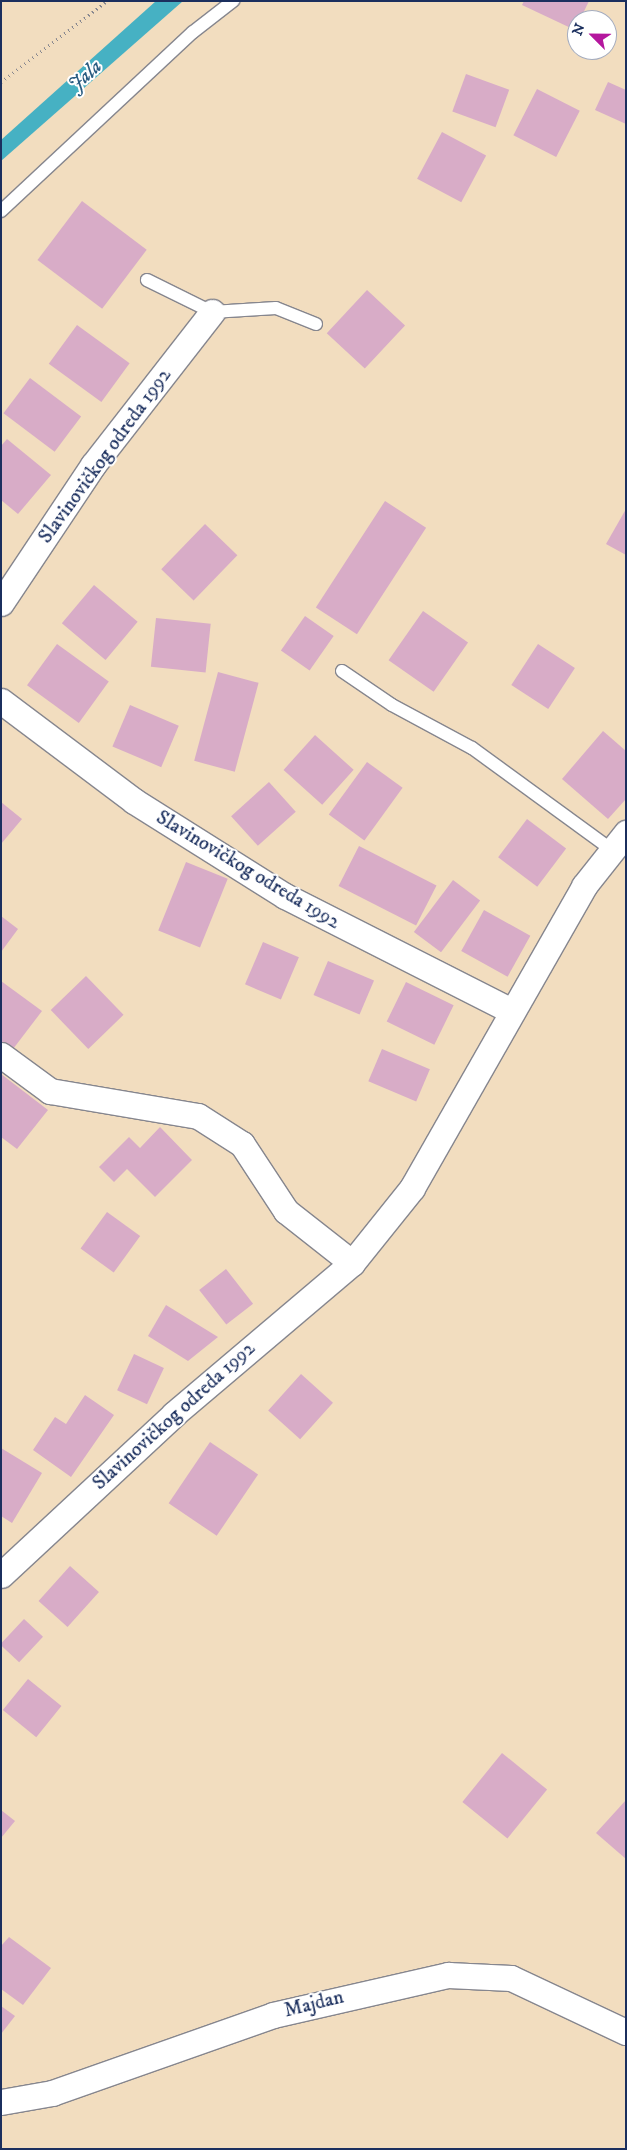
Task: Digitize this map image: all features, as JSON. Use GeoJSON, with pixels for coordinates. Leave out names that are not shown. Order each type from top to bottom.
{"type":"FeatureCollection","features":[{"type":"Feature","properties":{"kind":"street","name":"Slavinovičkog odreda 1992"},"geometry":{"type":"LineString","coordinates":[[1,603],[93,465],[212,312]]}},
{"type":"Feature","properties":{"kind":"street","name":"Slavinovičkog odreda 1992"},"geometry":{"type":"LineString","coordinates":[[1,701],[134,801],[285,896],[512,1011]]}},
{"type":"Feature","properties":{"kind":"street","name":"Slavinovičkog odreda 1992"},"geometry":{"type":"LineString","coordinates":[[1,1575],[174,1414],[352,1263],[412,1188],[584,886],[619,842]]}},
{"type":"Feature","properties":{"kind":"street"},"geometry":{"type":"LineString","coordinates":[[1,1055],[50,1090],[198,1116],[242,1144],[286,1211],[352,1263]]}},
{"type":"Feature","properties":{"kind":"street","name":"Majdan"},"geometry":{"type":"LineString","coordinates":[[1,2102],[52,2093],[273,2015],[448,1975],[511,1978],[626,2032]]}},
{"type":"Feature","properties":{"kind":"lane"},"geometry":{"type":"LineString","coordinates":[[1,211],[193,32],[233,1]]}},
{"type":"Feature","properties":{"kind":"lane"},"geometry":{"type":"LineString","coordinates":[[147,280],[212,312],[276,308],[316,324]]}},
{"type":"Feature","properties":{"kind":"lane"},"geometry":{"type":"LineString","coordinates":[[342,671],[392,705],[472,748],[619,842]]}},
{"type":"Feature","properties":{"kind":"path"},"geometry":{"type":"LineString","coordinates":[[1,82],[107,1]]}},
{"type":"Feature","properties":{"kind":"water","name":"Jala"},"geometry":{"type":"Polygon","coordinates":[[[156,1],[183,1],[1,161],[1,140],[156,1]]]}},
{"type":"Feature","properties":{"kind":"building"},"geometry":{"type":"Polygon","coordinates":[[[524,1],[589,1],[585,10],[567,10],[567,26],[522,5],[524,1]]]}},
{"type":"Feature","properties":{"kind":"building"},"geometry":{"type":"Polygon","coordinates":[[[466,74],[509,90],[496,127],[452,112],[466,74]]]}},
{"type":"Feature","properties":{"kind":"building"},"geometry":{"type":"Polygon","coordinates":[[[608,82],[626,90],[626,124],[595,110],[608,82]]]}},
{"type":"Feature","properties":{"kind":"building"},"geometry":{"type":"Polygon","coordinates":[[[537,89],[580,111],[556,157],[513,135],[537,89]]]}},
{"type":"Feature","properties":{"kind":"building"},"geometry":{"type":"Polygon","coordinates":[[[442,132],[486,155],[461,202],[417,179],[442,132]]]}},
{"type":"Feature","properties":{"kind":"building"},"geometry":{"type":"Polygon","coordinates":[[[82,201],[147,250],[102,309],[37,260],[82,201]]]}},
{"type":"Feature","properties":{"kind":"building"},"geometry":{"type":"Polygon","coordinates":[[[367,290],[405,325],[365,369],[327,333],[367,290]]]}},
{"type":"Feature","properties":{"kind":"building"},"geometry":{"type":"Polygon","coordinates":[[[77,325],[130,363],[101,402],[49,364],[77,325]]]}},
{"type":"Feature","properties":{"kind":"building"},"geometry":{"type":"Polygon","coordinates":[[[30,378],[81,417],[55,452],[4,413],[30,378]]]}},
{"type":"Feature","properties":{"kind":"building"},"geometry":{"type":"Polygon","coordinates":[[[7,439],[51,475],[18,514],[1,500],[1,446],[7,439]]]}},
{"type":"Feature","properties":{"kind":"building"},"geometry":{"type":"Polygon","coordinates":[[[385,501],[426,528],[357,634],[316,608],[385,501]]]}},
{"type":"Feature","properties":{"kind":"building"},"geometry":{"type":"Polygon","coordinates":[[[626,509],[626,555],[606,544],[626,509]]]}},
{"type":"Feature","properties":{"kind":"building"},"geometry":{"type":"Polygon","coordinates":[[[205,524],[237,555],[194,601],[161,569],[205,524]]]}},
{"type":"Feature","properties":{"kind":"building"},"geometry":{"type":"Polygon","coordinates":[[[94,585],[138,622],[106,660],[62,623],[94,585]]]}},
{"type":"Feature","properties":{"kind":"building"},"geometry":{"type":"Polygon","coordinates":[[[423,611],[468,643],[434,692],[389,660],[423,611]]]}},
{"type":"Feature","properties":{"kind":"building"},"geometry":{"type":"Polygon","coordinates":[[[305,616],[334,636],[310,670],[281,650],[305,616]]]}},
{"type":"Feature","properties":{"kind":"building"},"geometry":{"type":"Polygon","coordinates":[[[156,618],[211,624],[206,672],[151,667],[156,618]]]}},
{"type":"Feature","properties":{"kind":"building"},"geometry":{"type":"Polygon","coordinates":[[[57,644],[109,682],[79,723],[27,685],[57,644]]]}},
{"type":"Feature","properties":{"kind":"building"},"geometry":{"type":"Polygon","coordinates":[[[538,644],[575,668],[548,709],[511,685],[538,644]]]}},
{"type":"Feature","properties":{"kind":"building"},"geometry":{"type":"Polygon","coordinates":[[[218,672],[259,683],[235,772],[194,761],[218,672]]]}},
{"type":"Feature","properties":{"kind":"building"},"geometry":{"type":"Polygon","coordinates":[[[130,705],[179,726],[161,767],[112,746],[130,705]]]}},
{"type":"Feature","properties":{"kind":"building"},"geometry":{"type":"Polygon","coordinates":[[[603,731],[626,751],[626,799],[608,819],[562,779],[603,731]]]}},
{"type":"Feature","properties":{"kind":"building"},"geometry":{"type":"Polygon","coordinates":[[[315,735],[354,770],[322,805],[284,770],[315,735]]]}},
{"type":"Feature","properties":{"kind":"building"},"geometry":{"type":"Polygon","coordinates":[[[367,762],[403,788],[364,840],[329,815],[367,762]]]}},
{"type":"Feature","properties":{"kind":"building"},"geometry":{"type":"Polygon","coordinates":[[[269,782],[296,812],[258,846],[231,816],[269,782]]]}},
{"type":"Feature","properties":{"kind":"building"},"geometry":{"type":"Polygon","coordinates":[[[1,802],[22,819],[1,844],[1,802]]]}},
{"type":"Feature","properties":{"kind":"building"},"geometry":{"type":"Polygon","coordinates":[[[527,819],[566,848],[537,887],[498,857],[527,819]]]}},
{"type":"Feature","properties":{"kind":"building"},"geometry":{"type":"Polygon","coordinates":[[[359,846],[437,885],[416,926],[339,886],[359,846]]]}},
{"type":"Feature","properties":{"kind":"building"},"geometry":{"type":"Polygon","coordinates":[[[186,862],[228,879],[200,947],[158,931],[186,862]]]}},
{"type":"Feature","properties":{"kind":"building"},"geometry":{"type":"Polygon","coordinates":[[[453,880],[480,900],[441,952],[414,932],[453,880]]]}},
{"type":"Feature","properties":{"kind":"building"},"geometry":{"type":"Polygon","coordinates":[[[484,910],[530,936],[508,977],[461,951],[484,910]]]}},
{"type":"Feature","properties":{"kind":"building"},"geometry":{"type":"Polygon","coordinates":[[[1,916],[18,929],[1,952],[1,916]]]}},
{"type":"Feature","properties":{"kind":"building"},"geometry":{"type":"Polygon","coordinates":[[[263,942],[299,957],[281,1000],[245,984],[263,942]]]}},
{"type":"Feature","properties":{"kind":"building"},"geometry":{"type":"Polygon","coordinates":[[[328,961],[374,981],[360,1015],[314,995],[328,961]]]}},
{"type":"Feature","properties":{"kind":"building"},"geometry":{"type":"Polygon","coordinates":[[[86,976],[124,1015],[88,1049],[51,1010],[86,976]]]}},
{"type":"Feature","properties":{"kind":"building"},"geometry":{"type":"Polygon","coordinates":[[[1,981],[42,1011],[10,1053],[1,1046],[1,981]]]}},
{"type":"Feature","properties":{"kind":"building"},"geometry":{"type":"Polygon","coordinates":[[[406,982],[454,1005],[434,1045],[387,1022],[406,982]]]}},
{"type":"Feature","properties":{"kind":"building"},"geometry":{"type":"Polygon","coordinates":[[[382,1049],[430,1069],[416,1102],[368,1081],[382,1049]]]}},
{"type":"Feature","properties":{"kind":"building"},"geometry":{"type":"Polygon","coordinates":[[[1,1074],[48,1110],[17,1149],[1,1137],[1,1074]]]}},
{"type":"Feature","properties":{"kind":"building"},"geometry":{"type":"Polygon","coordinates":[[[160,1127],[192,1160],[155,1197],[127,1169],[114,1182],[99,1167],[129,1137],[140,1148],[160,1127]]]}},
{"type":"Feature","properties":{"kind":"building"},"geometry":{"type":"Polygon","coordinates":[[[107,1212],[140,1236],[114,1273],[81,1248],[107,1212]]]}},
{"type":"Feature","properties":{"kind":"building"},"geometry":{"type":"Polygon","coordinates":[[[226,1269],[253,1304],[226,1325],[199,1290],[226,1269]]]}},
{"type":"Feature","properties":{"kind":"building"},"geometry":{"type":"Polygon","coordinates":[[[166,1305],[218,1337],[188,1361],[148,1336],[166,1305]]]}},
{"type":"Feature","properties":{"kind":"building"},"geometry":{"type":"Polygon","coordinates":[[[134,1354],[164,1368],[147,1404],[117,1390],[134,1354]]]}},
{"type":"Feature","properties":{"kind":"building"},"geometry":{"type":"Polygon","coordinates":[[[301,1374],[333,1403],[300,1439],[268,1410],[301,1374]]]}},
{"type":"Feature","properties":{"kind":"building"},"geometry":{"type":"Polygon","coordinates":[[[85,1395],[114,1415],[71,1477],[33,1450],[55,1417],[66,1424],[85,1395]]]}},
{"type":"Feature","properties":{"kind":"building"},"geometry":{"type":"Polygon","coordinates":[[[210,1442],[258,1474],[217,1536],[169,1503],[210,1442]]]}},
{"type":"Feature","properties":{"kind":"building"},"geometry":{"type":"Polygon","coordinates":[[[1,1448],[42,1473],[12,1523],[1,1516],[1,1448]]]}},
{"type":"Feature","properties":{"kind":"building"},"geometry":{"type":"Polygon","coordinates":[[[70,1566],[99,1592],[68,1627],[39,1601],[70,1566]]]}},
{"type":"Feature","properties":{"kind":"building"},"geometry":{"type":"Polygon","coordinates":[[[24,1619],[43,1637],[19,1662],[1,1644],[24,1619]]]}},
{"type":"Feature","properties":{"kind":"building"},"geometry":{"type":"Polygon","coordinates":[[[28,1679],[61,1706],[36,1737],[3,1710],[28,1679]]]}},
{"type":"Feature","properties":{"kind":"building"},"geometry":{"type":"Polygon","coordinates":[[[502,1753],[547,1790],[507,1838],[462,1802],[502,1753]]]}},
{"type":"Feature","properties":{"kind":"building"},"geometry":{"type":"Polygon","coordinates":[[[626,1800],[626,1859],[596,1833],[626,1800]]]}},
{"type":"Feature","properties":{"kind":"building"},"geometry":{"type":"Polygon","coordinates":[[[1,1810],[15,1821],[1,1838],[1,1810]]]}},
{"type":"Feature","properties":{"kind":"building"},"geometry":{"type":"Polygon","coordinates":[[[9,1937],[51,1968],[23,2005],[1,1989],[1,1946],[9,1937]]]}},
{"type":"Feature","properties":{"kind":"building"},"geometry":{"type":"Polygon","coordinates":[[[1,2006],[15,2016],[1,2034],[1,2006]]]}}]}
